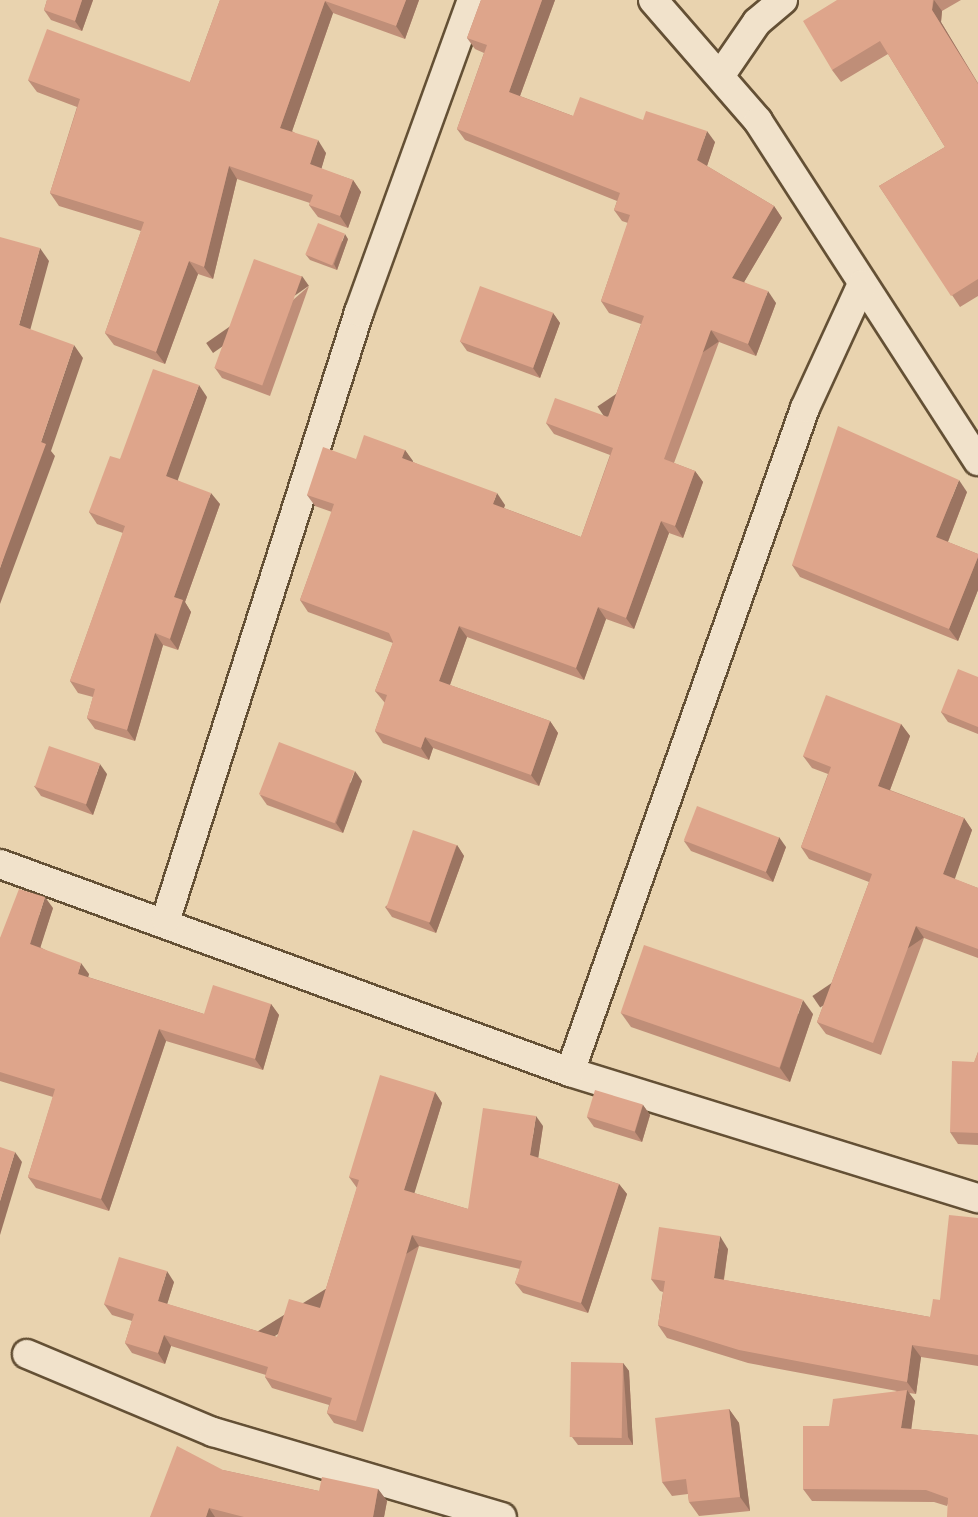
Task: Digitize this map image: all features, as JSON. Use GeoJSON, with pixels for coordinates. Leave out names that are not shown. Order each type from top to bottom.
{"type":"FeatureCollection","features":[{"type":"Feature","properties":{"kind":"street"},"geometry":{"type":"LineString","coordinates":[[166,919],[359,312],[472,0]]}},
{"type":"Feature","properties":{"kind":"street"},"geometry":{"type":"LineString","coordinates":[[653,0],[758,121],[978,461]]}},
{"type":"Feature","properties":{"kind":"street"},"geometry":{"type":"LineString","coordinates":[[720,76],[757,22],[783,0]]}},
{"type":"Feature","properties":{"kind":"street"},"geometry":{"type":"LineString","coordinates":[[570,1072],[805,408],[862,284]]}},
{"type":"Feature","properties":{"kind":"street"},"geometry":{"type":"LineString","coordinates":[[0,864],[166,919],[570,1072],[978,1198]]}},
{"type":"Feature","properties":{"kind":"street"},"geometry":{"type":"LineString","coordinates":[[27,1354],[213,1432],[502,1517]]}},
{"type":"Feature","properties":{"kind":"building"},"geometry":{"type":"Polygon","coordinates":[[[47,0],[82,0],[75,21],[44,10],[47,0]]]}},
{"type":"Feature","properties":{"kind":"building"},"geometry":{"type":"Polygon","coordinates":[[[220,0],[406,0],[396,26],[325,1],[280,128],[318,140],[310,164],[353,180],[340,216],[309,205],[313,195],[229,166],[204,267],[189,261],[156,352],[105,333],[144,222],[50,193],[80,99],[28,80],[47,29],[190,82],[220,0]]]}},
{"type":"Feature","properties":{"kind":"building"},"geometry":{"type":"Polygon","coordinates":[[[481,0],[542,0],[509,92],[573,116],[580,97],[643,120],[646,111],[707,131],[697,160],[774,206],[732,278],[768,291],[748,344],[711,330],[664,459],[695,471],[675,526],[661,521],[626,618],[598,607],[576,668],[459,626],[439,681],[550,721],[531,775],[425,737],[421,748],[375,731],[387,695],[375,691],[393,642],[389,633],[300,600],[334,504],[307,495],[323,447],[356,459],[364,435],[405,450],[402,458],[497,493],[493,504],[581,537],[613,448],[546,423],[555,398],[608,417],[644,316],[601,301],[630,215],[614,210],[620,193],[457,129],[487,45],[467,38],[481,0]]]}},
{"type":"Feature","properties":{"kind":"building"},"geometry":{"type":"Polygon","coordinates":[[[837,0],[933,0],[932,10],[978,84],[978,279],[951,296],[879,186],[945,147],[880,41],[832,70],[803,21],[837,0]]]}},
{"type":"Feature","properties":{"kind":"building"},"geometry":{"type":"Polygon","coordinates":[[[318,223],[345,234],[332,265],[305,255],[318,223]]]}},
{"type":"Feature","properties":{"kind":"building"},"geometry":{"type":"Polygon","coordinates":[[[0,237],[40,248],[19,325],[74,345],[41,442],[46,444],[0,568],[0,237]]]}},
{"type":"Feature","properties":{"kind":"building"},"geometry":{"type":"Polygon","coordinates":[[[254,259],[302,276],[262,385],[214,368],[254,259]]]}},
{"type":"Feature","properties":{"kind":"building"},"geometry":{"type":"Polygon","coordinates":[[[480,286],[553,313],[533,368],[460,341],[480,286]]]}},
{"type":"Feature","properties":{"kind":"building"},"geometry":{"type":"Polygon","coordinates":[[[153,369],[199,385],[166,476],[211,493],[174,597],[183,600],[170,639],[155,633],[127,730],[87,718],[95,689],[70,681],[125,526],[89,512],[110,456],[120,459],[153,369]]]}},
{"type":"Feature","properties":{"kind":"building"},"geometry":{"type":"Polygon","coordinates":[[[838,426],[959,480],[936,537],[978,554],[978,557],[949,629],[792,565],[838,426]]]}},
{"type":"Feature","properties":{"kind":"building"},"geometry":{"type":"Polygon","coordinates":[[[958,669],[978,677],[978,727],[941,712],[958,669]]]}},
{"type":"Feature","properties":{"kind":"building"},"geometry":{"type":"Polygon","coordinates":[[[826,695],[901,724],[878,786],[964,818],[943,874],[978,888],[978,949],[916,926],[873,1043],[817,1022],[872,874],[801,847],[831,767],[803,756],[826,695]]]}},
{"type":"Feature","properties":{"kind":"building"},"geometry":{"type":"Polygon","coordinates":[[[279,742],[355,771],[335,823],[259,794],[279,742]]]}},
{"type":"Feature","properties":{"kind":"building"},"geometry":{"type":"Polygon","coordinates":[[[49,746],[100,764],[86,804],[35,787],[49,746]]]}},
{"type":"Feature","properties":{"kind":"building"},"geometry":{"type":"Polygon","coordinates":[[[697,806],[779,838],[766,872],[684,841],[697,806]]]}},
{"type":"Feature","properties":{"kind":"building"},"geometry":{"type":"Polygon","coordinates":[[[413,830],[456,845],[430,923],[386,908],[413,830]]]}},
{"type":"Feature","properties":{"kind":"building"},"geometry":{"type":"Polygon","coordinates":[[[19,889],[45,897],[30,944],[81,963],[78,974],[204,1014],[213,985],[271,1004],[255,1059],[159,1029],[101,1199],[28,1177],[55,1089],[0,1072],[0,938],[19,889]]]}},
{"type":"Feature","properties":{"kind":"building"},"geometry":{"type":"Polygon","coordinates":[[[644,945],[803,1000],[779,1068],[621,1013],[644,945]]]}},
{"type":"Feature","properties":{"kind":"building"},"geometry":{"type":"Polygon","coordinates":[[[978,1052],[978,1133],[950,1132],[952,1061],[974,1062],[978,1052]]]}},
{"type":"Feature","properties":{"kind":"building"},"geometry":{"type":"Polygon","coordinates":[[[380,1075],[435,1092],[404,1190],[468,1209],[483,1108],[536,1116],[530,1155],[619,1184],[581,1303],[515,1283],[522,1261],[412,1235],[356,1421],[327,1413],[332,1398],[265,1377],[268,1367],[164,1335],[158,1353],[125,1343],[134,1314],[104,1304],[119,1257],[167,1271],[158,1301],[277,1337],[289,1299],[320,1308],[359,1180],[349,1177],[380,1075]]]}},
{"type":"Feature","properties":{"kind":"building"},"geometry":{"type":"Polygon","coordinates":[[[595,1090],[643,1105],[635,1131],[587,1117],[595,1090]]]}},
{"type":"Feature","properties":{"kind":"building"},"geometry":{"type":"Polygon","coordinates":[[[0,1147],[15,1152],[0,1201],[0,1147]]]}},
{"type":"Feature","properties":{"kind":"building"},"geometry":{"type":"Polygon","coordinates":[[[949,1215],[978,1218],[978,1355],[912,1345],[907,1382],[739,1350],[658,1325],[665,1281],[651,1279],[659,1227],[720,1236],[714,1278],[930,1317],[933,1299],[940,1300],[949,1215]]]}},
{"type":"Feature","properties":{"kind":"building"},"geometry":{"type":"Polygon","coordinates":[[[571,1362],[623,1363],[622,1438],[570,1437],[571,1362]]]}},
{"type":"Feature","properties":{"kind":"building"},"geometry":{"type":"Polygon","coordinates":[[[907,1390],[901,1428],[978,1435],[978,1517],[947,1517],[948,1498],[926,1490],[803,1489],[803,1426],[829,1426],[833,1399],[907,1390]]]}},
{"type":"Feature","properties":{"kind":"building"},"geometry":{"type":"Polygon","coordinates":[[[729,1409],[740,1497],[689,1502],[686,1479],[662,1482],[655,1418],[729,1409]]]}},
{"type":"Feature","properties":{"kind":"building"},"geometry":{"type":"Polygon","coordinates":[[[177,1446],[223,1470],[319,1491],[322,1477],[378,1489],[373,1517],[244,1517],[209,1508],[206,1517],[150,1517],[177,1446]]]}}]}
